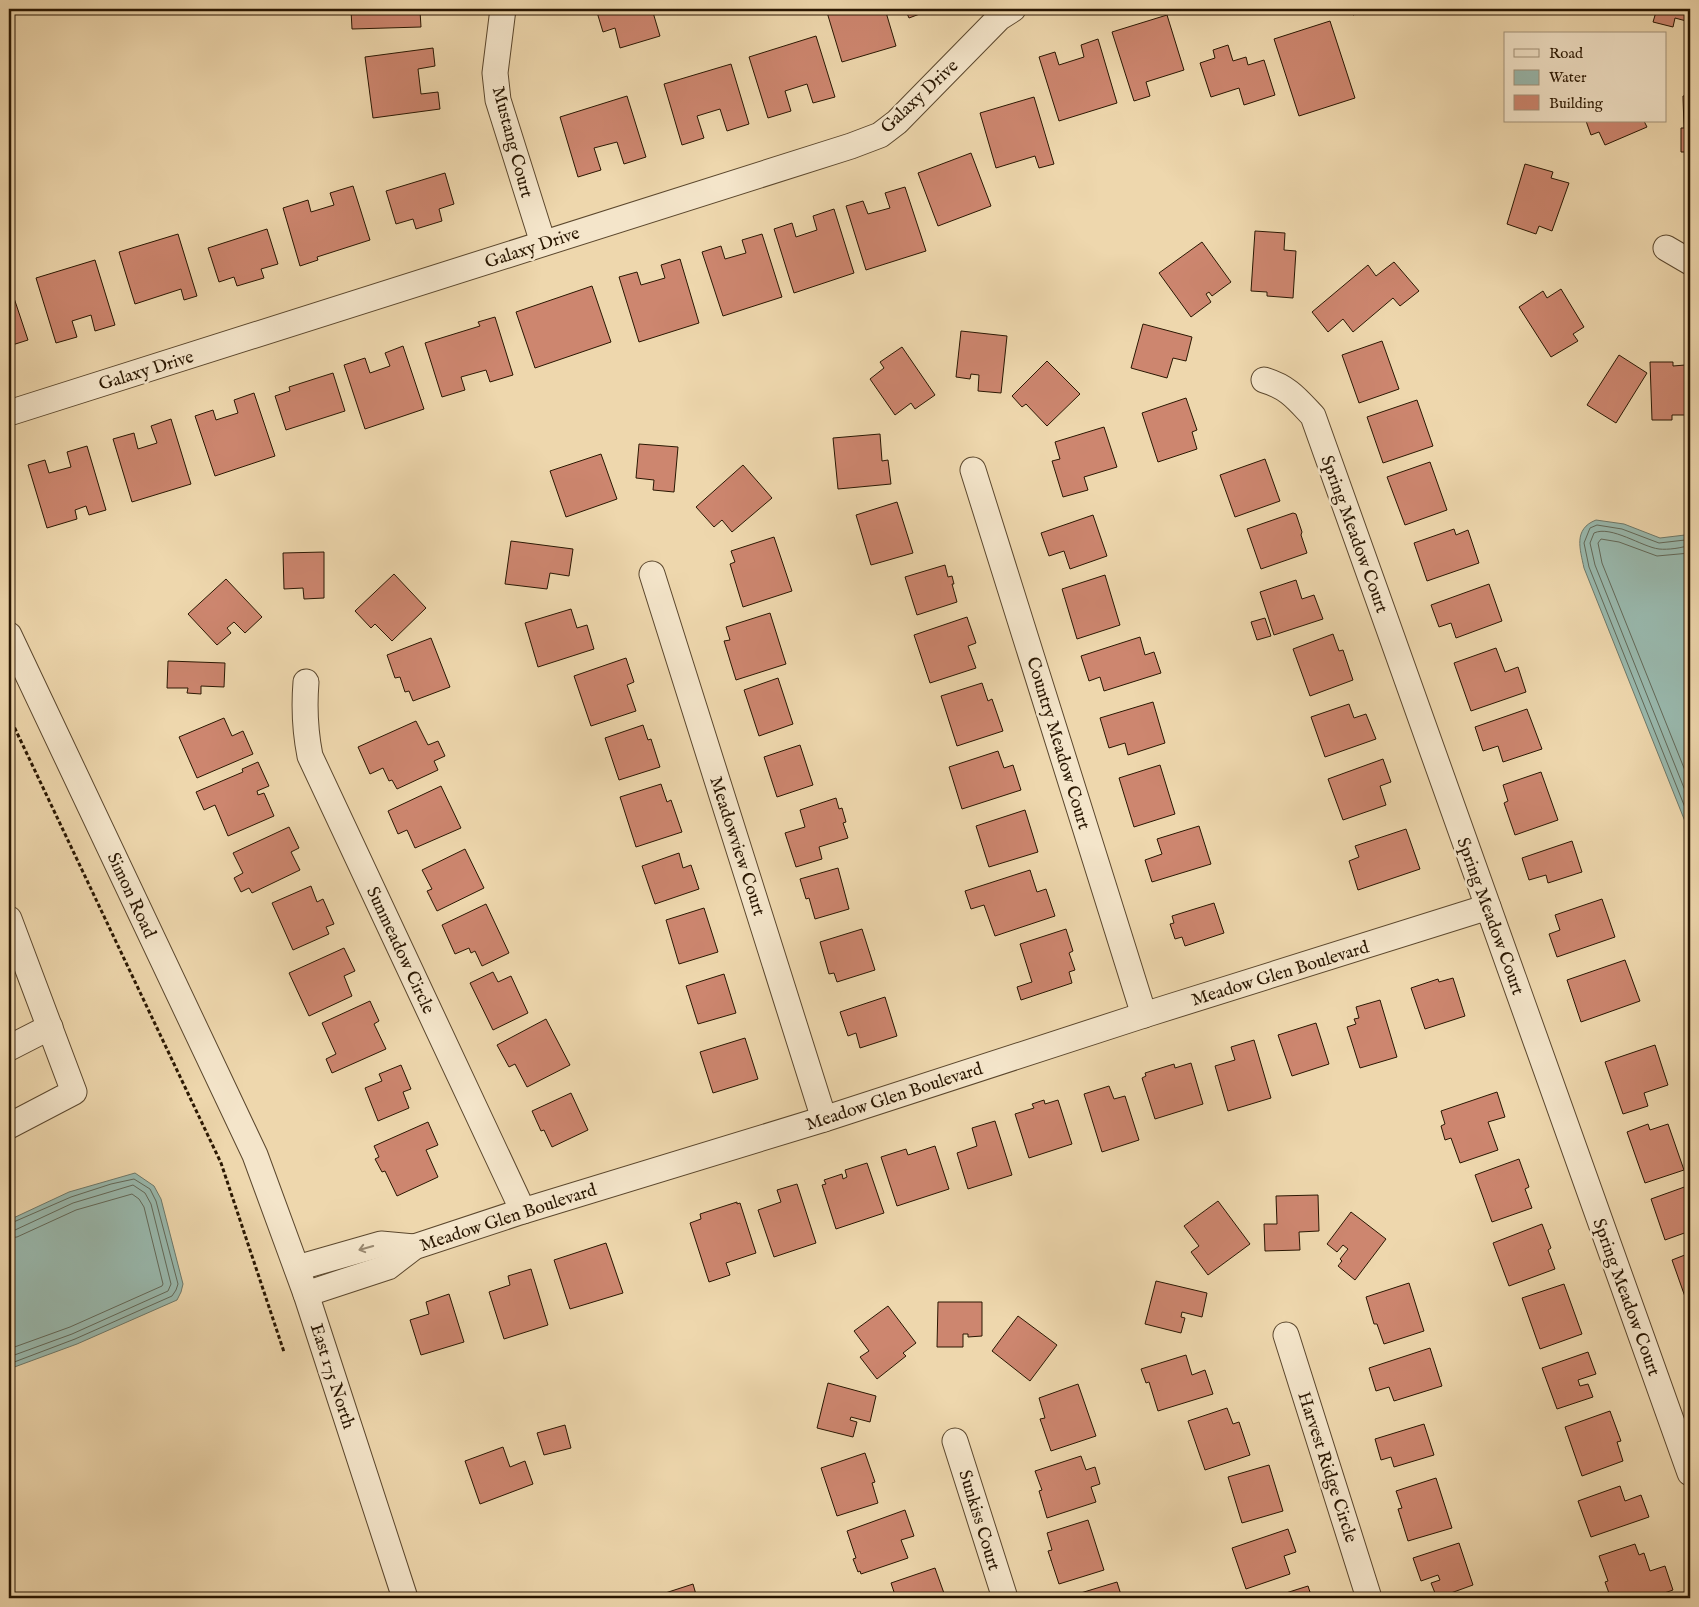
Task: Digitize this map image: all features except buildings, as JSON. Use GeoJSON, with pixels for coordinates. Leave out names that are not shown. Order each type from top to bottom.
{"type":"FeatureCollection","features":[{"type":"Feature","properties":{"kind":"street","name":"Mustang Court"},"geometry":{"type":"LineString","coordinates":[[503,9],[496,73],[498,100],[542,243]]}},
{"type":"Feature","properties":{"kind":"street","name":"Galaxy Drive"},"geometry":{"type":"LineString","coordinates":[[9,413],[851,146],[880,135],[902,117],[999,18],[1013,9]]}},
{"type":"Feature","properties":{"kind":"street"},"geometry":{"type":"LineString","coordinates":[[1666,248],[1690,262]]}},
{"type":"Feature","properties":{"kind":"street","name":"Spring Meadow Court"},"geometry":{"type":"LineString","coordinates":[[1264,380],[1278,384],[1290,392],[1313,416],[1690,1473]]}},
{"type":"Feature","properties":{"kind":"street","name":"Country Meadow Court"},"geometry":{"type":"LineString","coordinates":[[973,470],[1144,1015]]}},
{"type":"Feature","properties":{"kind":"street","name":"Meadowview Court"},"geometry":{"type":"LineString","coordinates":[[652,574],[824,1118]]}},
{"type":"Feature","properties":{"kind":"street","name":"Simon Road"},"geometry":{"type":"LineString","coordinates":[[9,636],[255,1156]]}},
{"type":"Feature","properties":{"kind":"street","name":"Sunmeadow Circle"},"geometry":{"type":"LineString","coordinates":[[306,682],[304,709],[310,756],[523,1211]]}},
{"type":"Feature","properties":{"kind":"street","name":"Meadow Glen Boulevard"},"geometry":{"type":"LineString","coordinates":[[306,1294],[388,1267],[414,1247],[523,1211],[1488,908]]}},
{"type":"Feature","properties":{"kind":"street"},"geometry":{"type":"LineString","coordinates":[[9,919],[74,1092],[9,1126]]}},
{"type":"Feature","properties":{"kind":"street"},"geometry":{"type":"LineString","coordinates":[[9,1048],[50,1027]]}},
{"type":"Feature","properties":{"kind":"street","name":"East 175 North"},"geometry":{"type":"LineString","coordinates":[[255,1156],[306,1294],[405,1598]]}},
{"type":"Feature","properties":{"kind":"street"},"geometry":{"type":"LineString","coordinates":[[297,1268],[381,1244],[414,1247]]}},
{"type":"Feature","properties":{"kind":"street","name":"Harvest Ridge Circle"},"geometry":{"type":"LineString","coordinates":[[1286,1335],[1369,1598]]}},
{"type":"Feature","properties":{"kind":"street","name":"Sunkiss Court"},"geometry":{"type":"LineString","coordinates":[[955,1441],[1005,1598]]}},
{"type":"Feature","properties":{"kind":"path"},"geometry":{"type":"LineString","coordinates":[[9,716],[221,1163],[284,1352]]}},
{"type":"Feature","properties":{"kind":"water"},"geometry":{"type":"Polygon","coordinates":[[[1596,520],[1624,524],[1660,538],[1685,535],[1690,530],[1690,834],[1584,568],[1580,547],[1581,534],[1589,524],[1596,520]]]}},
{"type":"Feature","properties":{"kind":"water"},"geometry":{"type":"Polygon","coordinates":[[[135,1173],[154,1186],[161,1199],[183,1284],[177,1300],[77,1344],[9,1369],[9,1220],[69,1192],[135,1173]]]}}]}
